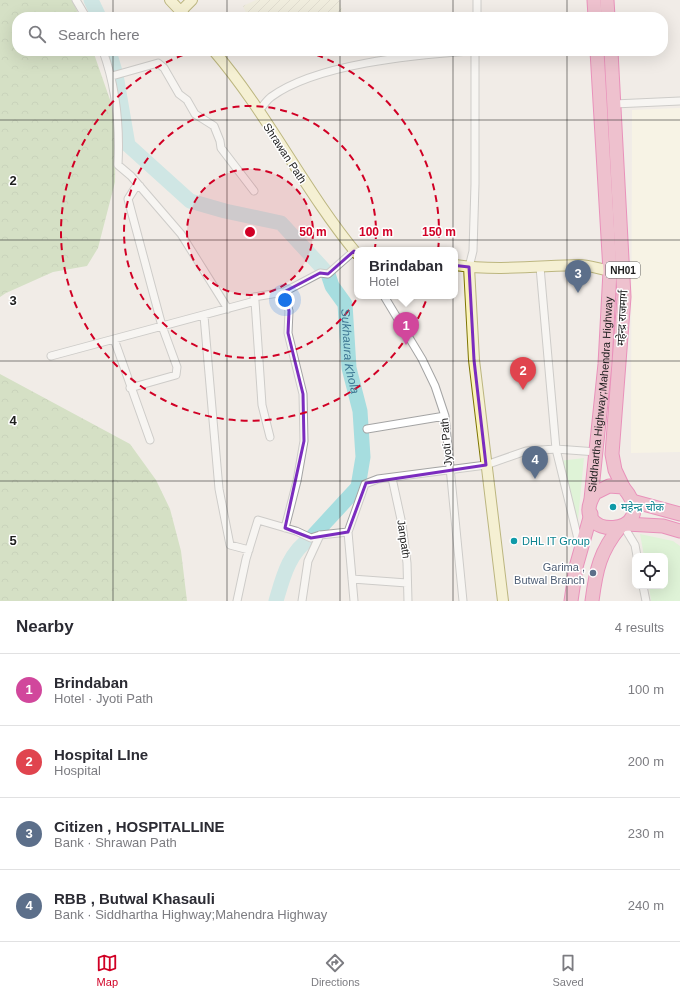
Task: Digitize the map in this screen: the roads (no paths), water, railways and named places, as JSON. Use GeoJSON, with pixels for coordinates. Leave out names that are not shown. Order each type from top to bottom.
{"type":"FeatureCollection","features":[{"type":"Feature","properties":{"kind":"highway"},"geometry":{"type":"LineString","coordinates":[[594,0],[595,12]]}},
{"type":"Feature","properties":{"kind":"highway"},"geometry":{"type":"LineString","coordinates":[[608,0],[608,12]]}},
{"type":"Feature","properties":{"kind":"highway","name":"Siddhartha Highway;Mahendra Highway"},"geometry":{"type":"LineString","coordinates":[[591,499],[605,364],[610,271],[597,56]]}},
{"type":"Feature","properties":{"kind":"highway","name":"महेन्द्र राजमार्ग"},"geometry":{"type":"LineString","coordinates":[[610,56],[624,271],[624,297],[612,454],[615,470],[622,487]]}},
{"type":"Feature","properties":{"kind":"highway"},"geometry":{"type":"LineString","coordinates":[[591,499],[601,488],[609,486],[622,487]]}},
{"type":"Feature","properties":{"kind":"highway","name":"NH01"},"geometry":{"type":"LineString","coordinates":[[622,487],[632,501]]}},
{"type":"Feature","properties":{"kind":"highway","name":"NH01"},"geometry":{"type":"LineString","coordinates":[[591,499],[591,514]]}},
{"type":"Feature","properties":{"kind":"highway"},"geometry":{"type":"LineString","coordinates":[[592,601],[596,571],[608,542],[632,514],[632,501],[680,514]]}},
{"type":"Feature","properties":{"kind":"highway"},"geometry":{"type":"LineString","coordinates":[[571,601],[576,567],[591,514]]}},
{"type":"Feature","properties":{"kind":"highway"},"geometry":{"type":"LineString","coordinates":[[591,514],[593,520],[608,529],[623,525],[663,526],[680,531]]}},
{"type":"Feature","properties":{"kind":"street"},"geometry":{"type":"LineString","coordinates":[[76,0],[83,12]]}},
{"type":"Feature","properties":{"kind":"street"},"geometry":{"type":"LineString","coordinates":[[170,0],[181,12]]}},
{"type":"Feature","properties":{"kind":"street"},"geometry":{"type":"LineString","coordinates":[[184,12],[192,0]]}},
{"type":"Feature","properties":{"kind":"street"},"geometry":{"type":"LineString","coordinates":[[477,0],[477,12]]}},
{"type":"Feature","properties":{"kind":"street"},"geometry":{"type":"LineString","coordinates":[[105,56],[112,76],[120,137],[118,165],[140,186],[181,234],[228,309]]}},
{"type":"Feature","properties":{"kind":"street","name":"Shrawan Path"},"geometry":{"type":"LineString","coordinates":[[218,56],[239,80],[311,193],[354,249]]}},
{"type":"Feature","properties":{"kind":"street"},"geometry":{"type":"LineString","coordinates":[[259,111],[270,98],[296,84],[331,70],[418,56]]}},
{"type":"Feature","properties":{"kind":"street"},"geometry":{"type":"LineString","coordinates":[[475,56],[475,184],[473,251],[469,267],[474,360],[504,601]]}},
{"type":"Feature","properties":{"kind":"street"},"geometry":{"type":"LineString","coordinates":[[112,76],[158,63],[164,68],[179,94],[187,100],[195,114],[214,126],[220,140],[221,148],[254,191]]}},
{"type":"Feature","properties":{"kind":"street"},"geometry":{"type":"LineString","coordinates":[[614,104],[680,101]]}},
{"type":"Feature","properties":{"kind":"street"},"geometry":{"type":"LineString","coordinates":[[130,388],[176,375],[176,367],[162,326],[128,199],[135,188],[140,186]]}},
{"type":"Feature","properties":{"kind":"street"},"geometry":{"type":"LineString","coordinates":[[270,437],[262,405],[254,297],[284,292],[320,273],[328,274],[354,254]]}},
{"type":"Feature","properties":{"kind":"street"},"geometry":{"type":"LineString","coordinates":[[458,265],[469,267],[540,267],[581,265],[610,271],[624,271]]}},
{"type":"Feature","properties":{"kind":"street"},"geometry":{"type":"LineString","coordinates":[[540,267],[556,449],[580,551]]}},
{"type":"Feature","properties":{"kind":"street"},"geometry":{"type":"LineString","coordinates":[[284,292],[289,311],[288,333],[303,394],[304,441],[297,481],[286,528]]}},
{"type":"Feature","properties":{"kind":"street","name":"Jyoti Path"},"geometry":{"type":"LineString","coordinates":[[386,299],[422,359],[435,386],[445,416],[449,471],[463,601]]}},
{"type":"Feature","properties":{"kind":"street"},"geometry":{"type":"LineString","coordinates":[[51,356],[114,338],[204,316],[254,301]]}},
{"type":"Feature","properties":{"kind":"street"},"geometry":{"type":"LineString","coordinates":[[204,316],[220,497],[230,545],[249,550]]}},
{"type":"Feature","properties":{"kind":"street"},"geometry":{"type":"LineString","coordinates":[[114,338],[130,388],[150,440]]}},
{"type":"Feature","properties":{"kind":"street"},"geometry":{"type":"LineString","coordinates":[[367,429],[445,416]]}},
{"type":"Feature","properties":{"kind":"street"},"geometry":{"type":"LineString","coordinates":[[354,601],[348,532],[365,484],[378,479],[486,465],[526,451],[556,449],[597,452]]}},
{"type":"Feature","properties":{"kind":"street","name":"Janpath"},"geometry":{"type":"LineString","coordinates":[[392,478],[402,524],[407,563],[408,601]]}},
{"type":"Feature","properties":{"kind":"street"},"geometry":{"type":"LineString","coordinates":[[237,601],[258,520],[286,528],[311,538],[320,535],[348,532]]}},
{"type":"Feature","properties":{"kind":"street"},"geometry":{"type":"LineString","coordinates":[[623,525],[635,545],[636,553]]}},
{"type":"Feature","properties":{"kind":"street"},"geometry":{"type":"LineString","coordinates":[[302,601],[308,561],[320,535]]}},
{"type":"Feature","properties":{"kind":"street"},"geometry":{"type":"LineString","coordinates":[[352,579],[407,583]]}},
{"type":"Feature","properties":{"kind":"street"},"geometry":{"type":"LineString","coordinates":[[644,589],[646,601]]}},
{"type":"Feature","properties":{"kind":"waterway","name":"Sukhaura Khola"},"geometry":{"type":"LineString","coordinates":[[91,0],[97,12]]}},
{"type":"Feature","properties":{"kind":"waterway","name":"Sukhaura Khola"},"geometry":{"type":"LineString","coordinates":[[110,56],[116,75],[128,145],[190,201],[225,211],[281,223],[328,274],[332,286],[345,304],[349,368],[360,411],[363,457],[358,487],[311,538],[297,550],[288,566],[276,601]]}},
{"type":"Feature","properties":{"kind":"place","name":"Citizen , HOSPITALLINE"},"geometry":{"type":"Point","coordinates":[578,293]}},
{"type":"Feature","properties":{"kind":"place","name":"Brindaban"},"geometry":{"type":"Point","coordinates":[406,345]}},
{"type":"Feature","properties":{"kind":"place","name":"Hospital LIne"},"geometry":{"type":"Point","coordinates":[523,390]}},
{"type":"Feature","properties":{"kind":"place","name":"RBB , Butwal Khasauli"},"geometry":{"type":"Point","coordinates":[535,479]}},
{"type":"Feature","properties":{"kind":"place","name":"महेन्द्र चोक"},"geometry":{"type":"Point","coordinates":[613,507]}},
{"type":"Feature","properties":{"kind":"place","name":"DHL IT Group"},"geometry":{"type":"Point","coordinates":[514,541]}},
{"type":"Feature","properties":{"kind":"place","name":"Garima , Butwal Branch"},"geometry":{"type":"Point","coordinates":[593,573]}}]}
